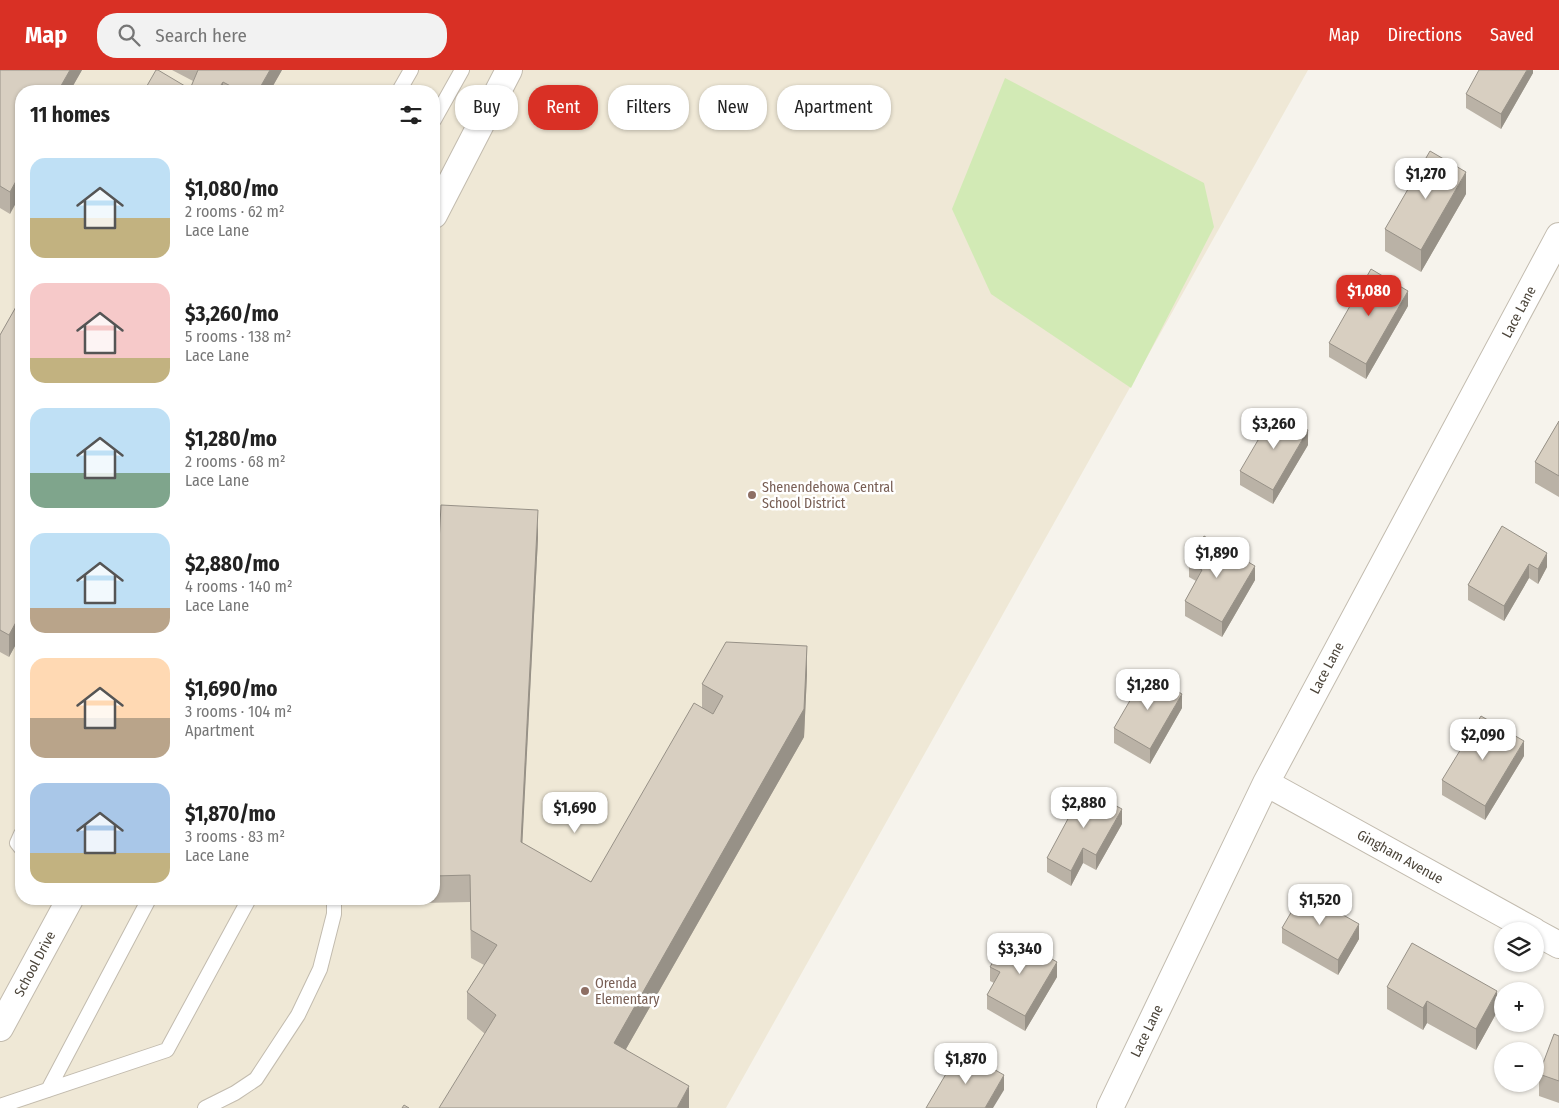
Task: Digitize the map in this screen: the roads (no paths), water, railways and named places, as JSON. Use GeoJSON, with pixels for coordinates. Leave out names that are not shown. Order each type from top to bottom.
{"type":"FeatureCollection","features":[{"type":"Feature","properties":{"kind":"street"},"geometry":{"type":"LineString","coordinates":[[440,203],[509,70]]}},
{"type":"Feature","properties":{"kind":"street","name":"Lace Lane"},"geometry":{"type":"LineString","coordinates":[[1110,1108],[1266,783],[1559,236]]}},
{"type":"Feature","properties":{"kind":"street","name":"Gingham Avenue"},"geometry":{"type":"LineString","coordinates":[[1266,783],[1519,922]]}},
{"type":"Feature","properties":{"kind":"street","name":"School Drive"},"geometry":{"type":"LineString","coordinates":[[0,1028],[67,905]]}},
{"type":"Feature","properties":{"kind":"street","name":"Gingham Avenue"},"geometry":{"type":"LineString","coordinates":[[1544,936],[1559,945]]}},
{"type":"Feature","properties":{"kind":"lane"},"geometry":{"type":"LineString","coordinates":[[402,85],[411,70]]}},
{"type":"Feature","properties":{"kind":"lane"},"geometry":{"type":"LineString","coordinates":[[440,109],[462,70]]}},
{"type":"Feature","properties":{"kind":"lane"},"geometry":{"type":"LineString","coordinates":[[48,1090],[146,905]]}},
{"type":"Feature","properties":{"kind":"lane"},"geometry":{"type":"LineString","coordinates":[[0,1106],[167,1050],[246,905]]}},
{"type":"Feature","properties":{"kind":"lane"},"geometry":{"type":"LineString","coordinates":[[205,1108],[256,1080],[298,1015],[320,969],[334,914],[334,905]]}},
{"type":"Feature","properties":{"kind":"place","name":"Shenendehowa Central School District"},"geometry":{"type":"Point","coordinates":[752,495]}},
{"type":"Feature","properties":{"kind":"place","name":"Orenda Elementary"},"geometry":{"type":"Point","coordinates":[585,991]}}]}
